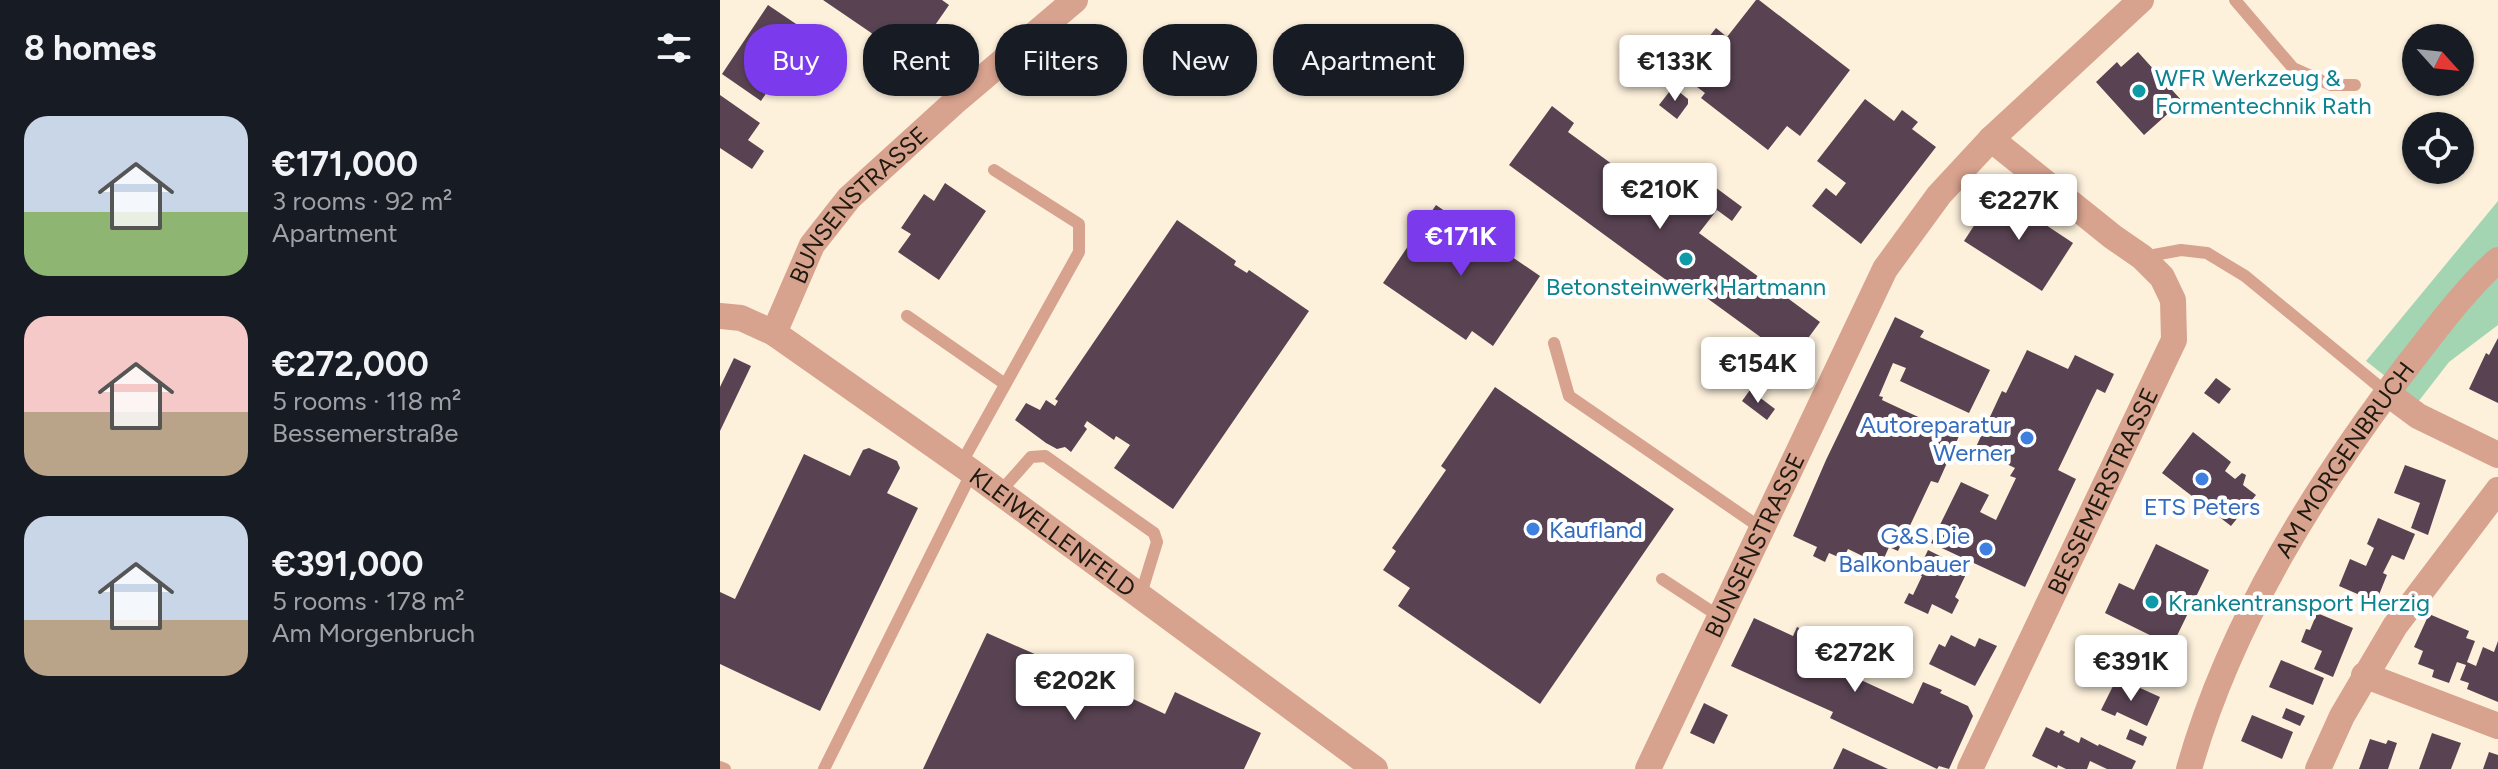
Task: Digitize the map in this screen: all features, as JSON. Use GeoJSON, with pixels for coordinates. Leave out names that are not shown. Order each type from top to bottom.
{"type":"FeatureCollection","features":[{"type":"Feature","properties":{"kind":"street","name":"BUNSENSTRASSE"},"geometry":{"type":"LineString","coordinates":[[774,333],[812,245],[849,198],[958,99],[1075,0]]}},
{"type":"Feature","properties":{"kind":"street","name":"BUNSENSTRASSE"},"geometry":{"type":"LineString","coordinates":[[1648,769],[1885,269],[1939,195],[1991,139],[2141,0]]}},
{"type":"Feature","properties":{"kind":"street","name":"BESSEMERSTRASSE"},"geometry":{"type":"LineString","coordinates":[[1970,769],[2174,340],[2173,300],[2162,277],[2142,257],[1991,139]]}},
{"type":"Feature","properties":{"kind":"street","name":"AM MORGENBRUCH"},"geometry":{"type":"LineString","coordinates":[[2189,769],[2224,672],[2257,601],[2297,529],[2387,393],[2425,343],[2498,260]]}},
{"type":"Feature","properties":{"kind":"street","name":"KLEIWELLENFELD"},"geometry":{"type":"LineString","coordinates":[[720,316],[741,318],[774,333],[1141,594],[1375,769]]}},
{"type":"Feature","properties":{"kind":"street"},"geometry":{"type":"LineString","coordinates":[[2387,393],[2418,416],[2498,455]]}},
{"type":"Feature","properties":{"kind":"street"},"geometry":{"type":"LineString","coordinates":[[2318,769],[2364,675],[2395,626],[2498,490]]}},
{"type":"Feature","properties":{"kind":"street"},"geometry":{"type":"LineString","coordinates":[[2364,675],[2498,726]]}},
{"type":"Feature","properties":{"kind":"lane"},"geometry":{"type":"LineString","coordinates":[[2235,0],[2293,68],[2331,85],[2355,85]]}},
{"type":"Feature","properties":{"kind":"lane"},"geometry":{"type":"LineString","coordinates":[[824,769],[1005,384],[1079,252],[1079,224],[994,170]]}},
{"type":"Feature","properties":{"kind":"lane"},"geometry":{"type":"LineString","coordinates":[[2142,257],[2181,250],[2207,253],[2245,276],[2387,393]]}},
{"type":"Feature","properties":{"kind":"lane"},"geometry":{"type":"LineString","coordinates":[[907,316],[1005,384]]}},
{"type":"Feature","properties":{"kind":"lane"},"geometry":{"type":"LineString","coordinates":[[1554,343],[1569,396],[1761,528]]}},
{"type":"Feature","properties":{"kind":"lane"},"geometry":{"type":"LineString","coordinates":[[1000,492],[1031,457],[1045,456],[1154,533],[1157,542],[1141,594]]}},
{"type":"Feature","properties":{"kind":"lane"},"geometry":{"type":"LineString","coordinates":[[1662,579],[1720,617]]}},
{"type":"Feature","properties":{"kind":"green space"},"geometry":{"type":"Polygon","coordinates":[[[2498,201],[2498,325],[2449,362],[2418,402],[2366,361],[2498,201]]]}},
{"type":"Feature","properties":{"kind":"building"},"geometry":{"type":"Polygon","coordinates":[[[823,0],[942,0],[949,5],[936,24],[863,24],[863,27],[823,0]]]}},
{"type":"Feature","properties":{"kind":"building"},"geometry":{"type":"Polygon","coordinates":[[[1756,0],[1850,70],[1800,136],[1787,126],[1768,150],[1701,98],[1705,93],[1688,80],[1695,71],[1687,65],[1716,28],[1727,37],[1756,0]]]}},
{"type":"Feature","properties":{"kind":"building"},"geometry":{"type":"Polygon","coordinates":[[[768,5],[796,24],[755,24],[768,5]]]}},
{"type":"Feature","properties":{"kind":"building"},"geometry":{"type":"Polygon","coordinates":[[[744,41],[744,89],[722,74],[744,41]]]}},
{"type":"Feature","properties":{"kind":"building","name":"WFR Werkzeug & Formentechnik Rath"},"geometry":{"type":"Polygon","coordinates":[[[2138,52],[2182,101],[2144,135],[2096,82],[2117,62],[2121,67],[2138,52]]]}},
{"type":"Feature","properties":{"kind":"building"},"geometry":{"type":"Polygon","coordinates":[[[1673,87],[1688,99],[1688,104],[1677,119],[1659,105],[1673,87]]]}},
{"type":"Feature","properties":{"kind":"building"},"geometry":{"type":"Polygon","coordinates":[[[720,95],[760,123],[748,140],[764,151],[752,169],[720,148],[720,95]]]}},
{"type":"Feature","properties":{"kind":"building"},"geometry":{"type":"Polygon","coordinates":[[[1865,99],[1894,121],[1902,110],[1918,122],[1912,129],[1936,147],[1861,244],[1812,206],[1826,188],[1836,196],[1846,183],[1817,161],[1865,99]]]}},
{"type":"Feature","properties":{"kind":"building","name":"Betonsteinwerk Hartmann"},"geometry":{"type":"Polygon","coordinates":[[[1552,106],[1574,123],[1568,132],[1675,210],[1700,176],[1742,207],[1732,221],[1717,210],[1699,233],[1820,322],[1792,360],[1689,285],[1684,293],[1509,165],[1552,106]]]}},
{"type":"Feature","properties":{"kind":"building"},"geometry":{"type":"Polygon","coordinates":[[[945,183],[986,211],[939,280],[898,252],[911,234],[901,228],[924,194],[934,201],[945,183]]]}},
{"type":"Feature","properties":{"kind":"building"},"geometry":{"type":"Polygon","coordinates":[[[1996,192],[2073,243],[2042,291],[1964,241],[1996,192]]]}},
{"type":"Feature","properties":{"kind":"building"},"geometry":{"type":"Polygon","coordinates":[[[1436,205],[1540,276],[1493,346],[1472,331],[1466,340],[1383,283],[1436,205]]]}},
{"type":"Feature","properties":{"kind":"building"},"geometry":{"type":"Polygon","coordinates":[[[1177,220],[1236,261],[1234,265],[1247,273],[1249,270],[1309,311],[1173,509],[1114,468],[1130,445],[1116,436],[1114,440],[1087,421],[1084,426],[1087,429],[1071,452],[1065,447],[1057,449],[1046,443],[1015,420],[1026,403],[1040,410],[1046,400],[1055,406],[1058,401],[1055,399],[1177,220]]]}},
{"type":"Feature","properties":{"kind":"building"},"geometry":{"type":"Polygon","coordinates":[[[1895,317],[1924,331],[1920,337],[1990,370],[1969,413],[1900,381],[1906,368],[1893,363],[1879,396],[1883,397],[1882,400],[1959,436],[1938,483],[1931,481],[1898,551],[1889,547],[1881,565],[1848,549],[1843,559],[1829,553],[1825,562],[1813,556],[1817,547],[1793,536],[1895,317]]]}},
{"type":"Feature","properties":{"kind":"building"},"geometry":{"type":"Polygon","coordinates":[[[2498,338],[2498,403],[2469,389],[2486,353],[2489,355],[2498,338]]]}},
{"type":"Feature","properties":{"kind":"building"},"geometry":{"type":"Polygon","coordinates":[[[2027,350],[2068,369],[2075,355],[2114,374],[2105,393],[2097,389],[2058,470],[2076,479],[2025,587],[1931,543],[1961,482],[1989,495],[1980,512],[1996,520],[2016,478],[2010,476],[2015,468],[1975,449],[2002,391],[2006,393],[2027,350]]]}},
{"type":"Feature","properties":{"kind":"building"},"geometry":{"type":"Polygon","coordinates":[[[734,358],[751,366],[720,431],[720,387],[734,358]]]}},
{"type":"Feature","properties":{"kind":"building"},"geometry":{"type":"Polygon","coordinates":[[[2216,378],[2231,389],[2219,404],[2204,393],[2216,378]]]}},
{"type":"Feature","properties":{"kind":"building","name":"Kaufland"},"geometry":{"type":"Polygon","coordinates":[[[1495,387],[1674,509],[1540,704],[1398,606],[1410,588],[1383,570],[1396,551],[1392,548],[1446,470],[1441,466],[1495,387]]]}},
{"type":"Feature","properties":{"kind":"building"},"geometry":{"type":"Polygon","coordinates":[[[1750,390],[1775,409],[1767,420],[1742,401],[1750,390]]]}},
{"type":"Feature","properties":{"kind":"building","name":"ETS Peters"},"geometry":{"type":"Polygon","coordinates":[[[2193,432],[2231,462],[2225,471],[2235,479],[2242,473],[2246,475],[2243,485],[2256,495],[2231,526],[2162,473],[2193,432]]]}},
{"type":"Feature","properties":{"kind":"building"},"geometry":{"type":"Polygon","coordinates":[[[869,448],[897,461],[900,468],[887,493],[918,508],[820,711],[720,664],[720,592],[735,599],[804,454],[850,476],[863,450],[869,448]]]}},
{"type":"Feature","properties":{"kind":"building"},"geometry":{"type":"Polygon","coordinates":[[[2405,465],[2446,480],[2428,535],[2411,528],[2420,503],[2394,493],[2405,465]]]}},
{"type":"Feature","properties":{"kind":"building"},"geometry":{"type":"Polygon","coordinates":[[[2378,518],[2415,534],[2404,560],[2392,555],[2383,573],[2387,575],[2376,602],[2339,586],[2350,559],[2366,566],[2374,548],[2367,544],[2378,518]]]}},
{"type":"Feature","properties":{"kind":"building","name":"Krankentransport Herzig"},"geometry":{"type":"Polygon","coordinates":[[[2156,544],[2209,570],[2172,646],[2105,613],[2119,583],[2134,590],[2156,544]]]}},
{"type":"Feature","properties":{"kind":"building"},"geometry":{"type":"Polygon","coordinates":[[[1928,550],[1968,570],[1955,597],[1959,600],[1952,614],[1932,604],[1928,614],[1904,603],[1909,593],[1913,595],[1922,576],[1917,573],[1928,550]]]}},
{"type":"Feature","properties":{"kind":"building"},"geometry":{"type":"Polygon","coordinates":[[[2317,613],[2353,628],[2333,677],[2314,669],[2322,651],[2301,642],[2317,613]]]}},
{"type":"Feature","properties":{"kind":"building"},"geometry":{"type":"Polygon","coordinates":[[[2429,614],[2469,631],[2466,638],[2475,641],[2467,662],[2476,666],[2483,647],[2494,652],[2498,641],[2498,702],[2467,689],[2469,683],[2460,680],[2466,665],[2457,662],[2449,683],[2432,677],[2434,670],[2418,664],[2423,651],[2414,647],[2429,614]]]}},
{"type":"Feature","properties":{"kind":"building"},"geometry":{"type":"Polygon","coordinates":[[[1754,618],[1793,636],[1797,627],[1859,655],[1850,675],[1913,704],[1923,682],[1968,706],[1973,716],[1949,769],[1939,766],[1937,769],[1830,718],[1833,712],[1731,666],[1754,618]]]}},
{"type":"Feature","properties":{"kind":"building"},"geometry":{"type":"Polygon","coordinates":[[[987,633],[1071,670],[1096,655],[1101,684],[1165,714],[1175,692],[1261,733],[1244,769],[923,769],[987,633]]]}},
{"type":"Feature","properties":{"kind":"building"},"geometry":{"type":"Polygon","coordinates":[[[1951,635],[1975,647],[1979,638],[1997,646],[1975,686],[1929,664],[1939,644],[1945,647],[1951,635]]]}},
{"type":"Feature","properties":{"kind":"building"},"geometry":{"type":"Polygon","coordinates":[[[2281,660],[2324,678],[2313,705],[2269,687],[2281,660]]]}},
{"type":"Feature","properties":{"kind":"building"},"geometry":{"type":"Polygon","coordinates":[[[2115,682],[2126,687],[2129,683],[2160,697],[2147,726],[2117,712],[2115,716],[2101,710],[2115,682]]]}},
{"type":"Feature","properties":{"kind":"building"},"geometry":{"type":"Polygon","coordinates":[[[1704,703],[1728,715],[1714,744],[1690,733],[1704,703]]]}},
{"type":"Feature","properties":{"kind":"building"},"geometry":{"type":"Polygon","coordinates":[[[2286,708],[2305,716],[2300,726],[2282,718],[2286,708]]]}},
{"type":"Feature","properties":{"kind":"building"},"geometry":{"type":"Polygon","coordinates":[[[2252,715],[2293,732],[2282,759],[2241,741],[2252,715]]]}},
{"type":"Feature","properties":{"kind":"building"},"geometry":{"type":"Polygon","coordinates":[[[2046,727],[2059,733],[2061,730],[2065,732],[2063,735],[2079,743],[2081,737],[2136,761],[2132,769],[2107,769],[2090,761],[2087,769],[2066,769],[2058,765],[2057,768],[2032,756],[2046,727]]]}},
{"type":"Feature","properties":{"kind":"building"},"geometry":{"type":"Polygon","coordinates":[[[2130,729],[2147,737],[2143,746],[2126,739],[2130,729]]]}},
{"type":"Feature","properties":{"kind":"building"},"geometry":{"type":"Polygon","coordinates":[[[2432,733],[2461,743],[2451,769],[2419,769],[2432,733]]]}},
{"type":"Feature","properties":{"kind":"building"},"geometry":{"type":"Polygon","coordinates":[[[2370,739],[2386,744],[2388,740],[2397,743],[2388,769],[2359,769],[2370,739]]]}},
{"type":"Feature","properties":{"kind":"building"},"geometry":{"type":"Polygon","coordinates":[[[1843,748],[1888,769],[1833,769],[1843,748]]]}},
{"type":"Feature","properties":{"kind":"building"},"geometry":{"type":"Polygon","coordinates":[[[2489,752],[2498,755],[2498,769],[2483,769],[2489,752]]]}},
{"type":"Feature","properties":{"kind":"place","name":"WFR Werkzeug & Formentechnik Rath"},"geometry":{"type":"Point","coordinates":[2139,91]}},
{"type":"Feature","properties":{"kind":"place","name":"Betonsteinwerk Hartmann"},"geometry":{"type":"Point","coordinates":[1686,259]}},
{"type":"Feature","properties":{"kind":"place","name":"Autoreparatur Werner"},"geometry":{"type":"Point","coordinates":[2027,438]}},
{"type":"Feature","properties":{"kind":"place","name":"ETS Peters"},"geometry":{"type":"Point","coordinates":[2202,479]}},
{"type":"Feature","properties":{"kind":"place","name":"Kaufland"},"geometry":{"type":"Point","coordinates":[1533,529]}},
{"type":"Feature","properties":{"kind":"place","name":"G&S Die Balkonbauer"},"geometry":{"type":"Point","coordinates":[1986,549]}},
{"type":"Feature","properties":{"kind":"place","name":"Krankentransport Herzig"},"geometry":{"type":"Point","coordinates":[2152,602]}}]}
